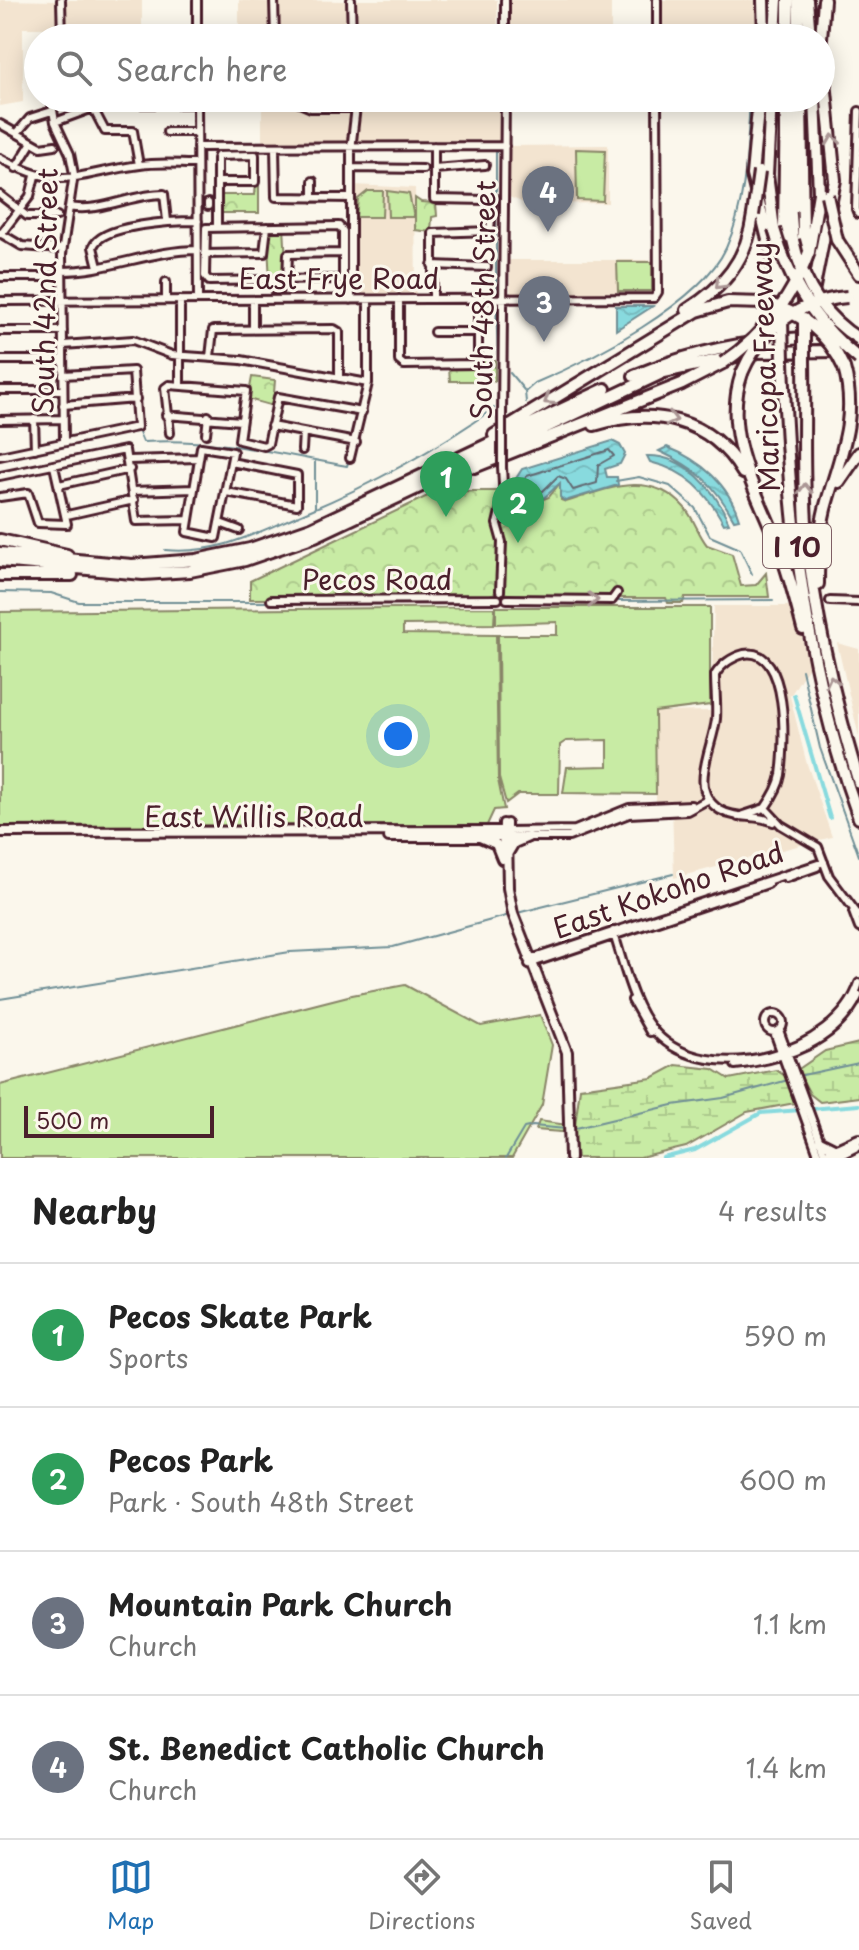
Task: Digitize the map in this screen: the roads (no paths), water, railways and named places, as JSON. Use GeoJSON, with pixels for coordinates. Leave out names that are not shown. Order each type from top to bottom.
{"type":"FeatureCollection","features":[{"type":"Feature","properties":{"kind":"highway"},"geometry":{"type":"LineString","coordinates":[[763,0],[764,24]]}},
{"type":"Feature","properties":{"kind":"highway"},"geometry":{"type":"LineString","coordinates":[[776,24],[777,0]]}},
{"type":"Feature","properties":{"kind":"highway"},"geometry":{"type":"LineString","coordinates":[[788,0],[788,24]]}},
{"type":"Feature","properties":{"kind":"highway"},"geometry":{"type":"LineString","coordinates":[[795,24],[798,0]]}},
{"type":"Feature","properties":{"kind":"highway"},"geometry":{"type":"LineString","coordinates":[[807,0],[809,24]]}},
{"type":"Feature","properties":{"kind":"highway"},"geometry":{"type":"LineString","coordinates":[[822,24],[824,0]]}},
{"type":"Feature","properties":{"kind":"highway"},"geometry":{"type":"LineString","coordinates":[[758,112],[752,175],[773,260],[780,319]]}},
{"type":"Feature","properties":{"kind":"highway"},"geometry":{"type":"LineString","coordinates":[[0,575],[199,570],[263,555],[315,536],[500,431],[615,358],[722,284],[745,249],[768,112]]}},
{"type":"Feature","properties":{"kind":"highway"},"geometry":{"type":"LineString","coordinates":[[769,112],[767,175],[774,229],[786,265],[808,305],[832,334],[859,356]]}},
{"type":"Feature","properties":{"kind":"highway"},"geometry":{"type":"LineString","coordinates":[[792,112],[791,225],[801,269],[825,311],[859,338]]}},
{"type":"Feature","properties":{"kind":"highway","name":"Maricopa Freeway"},"geometry":{"type":"LineString","coordinates":[[792,112],[780,319],[781,361],[800,568],[830,728]]}},
{"type":"Feature","properties":{"kind":"highway"},"geometry":{"type":"LineString","coordinates":[[793,112],[796,239],[818,295],[837,319],[859,338]]}},
{"type":"Feature","properties":{"kind":"highway","name":"Maricopa Freeway"},"geometry":{"type":"LineString","coordinates":[[794,112],[807,323],[804,402],[806,522],[820,622]]}},
{"type":"Feature","properties":{"kind":"highway"},"geometry":{"type":"LineString","coordinates":[[0,553],[104,564],[169,563],[223,556],[276,541],[393,494],[516,450],[682,384],[723,363],[773,318],[793,287],[809,252],[819,199],[816,112]]}},
{"type":"Feature","properties":{"kind":"highway"},"geometry":{"type":"LineString","coordinates":[[818,112],[827,195],[837,240],[859,274]]}},
{"type":"Feature","properties":{"kind":"highway"},"geometry":{"type":"LineString","coordinates":[[807,323],[835,180],[828,112]]}},
{"type":"Feature","properties":{"kind":"highway"},"geometry":{"type":"LineString","coordinates":[[830,728],[792,586],[736,436],[735,402],[742,373],[759,343],[782,320],[815,303],[853,298]]}},
{"type":"Feature","properties":{"kind":"highway"},"geometry":{"type":"LineString","coordinates":[[615,358],[705,308],[737,301],[764,303],[807,322],[829,343],[844,368],[852,395],[851,430],[823,525],[818,571],[820,622]]}},
{"type":"Feature","properties":{"kind":"highway"},"geometry":{"type":"LineString","coordinates":[[393,494],[658,366],[720,348],[859,338]]}},
{"type":"Feature","properties":{"kind":"highway"},"geometry":{"type":"LineString","coordinates":[[794,344],[859,356]]}},
{"type":"Feature","properties":{"kind":"highway"},"geometry":{"type":"LineString","coordinates":[[516,450],[624,417],[651,415],[679,420],[709,435],[733,458],[774,534]]}},
{"type":"Feature","properties":{"kind":"highway"},"geometry":{"type":"LineString","coordinates":[[823,525],[837,486],[859,453]]}},
{"type":"Feature","properties":{"kind":"highway"},"geometry":{"type":"LineString","coordinates":[[0,540],[86,558],[169,563]]}},
{"type":"Feature","properties":{"kind":"highway"},"geometry":{"type":"LineString","coordinates":[[0,561],[134,574]]}},
{"type":"Feature","properties":{"kind":"highway","name":"I 10"},"geometry":{"type":"LineString","coordinates":[[820,622],[859,783]]}},
{"type":"Feature","properties":{"kind":"highway","name":"I 10"},"geometry":{"type":"LineString","coordinates":[[830,728],[859,818]]}},
{"type":"Feature","properties":{"kind":"main road","name":"East Willis Road"},"geometry":{"type":"LineString","coordinates":[[239,835],[505,831]]}},
{"type":"Feature","properties":{"kind":"main road"},"geometry":{"type":"LineString","coordinates":[[505,831],[510,900],[563,1055],[567,1158]]}},
{"type":"Feature","properties":{"kind":"main road","name":"East Willis Road"},"geometry":{"type":"LineString","coordinates":[[0,835],[480,837]]}},
{"type":"Feature","properties":{"kind":"main road"},"geometry":{"type":"LineString","coordinates":[[480,837],[495,843],[505,854]]}},
{"type":"Feature","properties":{"kind":"main road"},"geometry":{"type":"LineString","coordinates":[[505,854],[514,843],[528,837]]}},
{"type":"Feature","properties":{"kind":"main road"},"geometry":{"type":"LineString","coordinates":[[825,1156],[859,1139]]}},
{"type":"Feature","properties":{"kind":"main road"},"geometry":{"type":"LineString","coordinates":[[820,1141],[828,1148],[825,1156]]}},
{"type":"Feature","properties":{"kind":"main road"},"geometry":{"type":"LineString","coordinates":[[825,1156],[859,1145]]}},
{"type":"Feature","properties":{"kind":"street"},"geometry":{"type":"LineString","coordinates":[[61,0],[62,24]]}},
{"type":"Feature","properties":{"kind":"street"},"geometry":{"type":"LineString","coordinates":[[197,0],[197,24]]}},
{"type":"Feature","properties":{"kind":"street"},"geometry":{"type":"LineString","coordinates":[[274,0],[275,24]]}},
{"type":"Feature","properties":{"kind":"street"},"geometry":{"type":"LineString","coordinates":[[351,0],[352,24]]}},
{"type":"Feature","properties":{"kind":"street"},"geometry":{"type":"LineString","coordinates":[[505,0],[505,24]]}},
{"type":"Feature","properties":{"kind":"street"},"geometry":{"type":"LineString","coordinates":[[657,0],[657,24]]}},
{"type":"Feature","properties":{"kind":"street"},"geometry":{"type":"LineString","coordinates":[[858,214],[859,111]]}},
{"type":"Feature","properties":{"kind":"street"},"geometry":{"type":"LineString","coordinates":[[17,133],[26,119],[49,112]]}},
{"type":"Feature","properties":{"kind":"street","name":"South 42nd Street"},"geometry":{"type":"LineString","coordinates":[[52,112],[68,150],[74,178],[62,249],[64,441]]}},
{"type":"Feature","properties":{"kind":"street"},"geometry":{"type":"LineString","coordinates":[[55,122],[82,112]]}},
{"type":"Feature","properties":{"kind":"street"},"geometry":{"type":"LineString","coordinates":[[95,112],[105,131],[133,131],[139,165]]}},
{"type":"Feature","properties":{"kind":"street"},"geometry":{"type":"LineString","coordinates":[[197,112],[198,300]]}},
{"type":"Feature","properties":{"kind":"street"},"geometry":{"type":"LineString","coordinates":[[351,300],[351,147],[355,112]]}},
{"type":"Feature","properties":{"kind":"street","name":"South 48th Street"},"geometry":{"type":"LineString","coordinates":[[503,595],[503,529],[497,524],[502,519],[505,112]]}},
{"type":"Feature","properties":{"kind":"street","name":"East Frye Road"},"geometry":{"type":"LineString","coordinates":[[0,301],[118,304],[166,300],[656,297],[657,112]]}},
{"type":"Feature","properties":{"kind":"street"},"geometry":{"type":"LineString","coordinates":[[0,124],[44,147],[55,145]]}},
{"type":"Feature","properties":{"kind":"street"},"geometry":{"type":"LineString","coordinates":[[167,132],[197,132]]}},
{"type":"Feature","properties":{"kind":"street"},"geometry":{"type":"LineString","coordinates":[[16,168],[32,142]]}},
{"type":"Feature","properties":{"kind":"street"},"geometry":{"type":"LineString","coordinates":[[433,299],[433,233],[490,231],[490,201],[434,199],[434,146]]}},
{"type":"Feature","properties":{"kind":"street"},"geometry":{"type":"LineString","coordinates":[[197,147],[505,146]]}},
{"type":"Feature","properties":{"kind":"street"},"geometry":{"type":"LineString","coordinates":[[68,150],[76,147]]}},
{"type":"Feature","properties":{"kind":"street"},"geometry":{"type":"LineString","coordinates":[[275,147],[276,197],[351,198]]}},
{"type":"Feature","properties":{"kind":"street"},"geometry":{"type":"LineString","coordinates":[[217,182],[256,181],[255,155],[218,156],[217,182],[217,227]]}},
{"type":"Feature","properties":{"kind":"street"},"geometry":{"type":"LineString","coordinates":[[0,158],[35,176],[74,178],[106,169],[139,165],[197,164]]}},
{"type":"Feature","properties":{"kind":"street"},"geometry":{"type":"LineString","coordinates":[[434,169],[485,165]]}},
{"type":"Feature","properties":{"kind":"street"},"geometry":{"type":"LineString","coordinates":[[351,168],[423,169]]}},
{"type":"Feature","properties":{"kind":"street"},"geometry":{"type":"LineString","coordinates":[[35,176],[30,196],[1,233],[22,246],[62,249]]}},
{"type":"Feature","properties":{"kind":"street"},"geometry":{"type":"LineString","coordinates":[[313,181],[313,198]]}},
{"type":"Feature","properties":{"kind":"street"},"geometry":{"type":"LineString","coordinates":[[0,195],[32,217],[57,216]]}},
{"type":"Feature","properties":{"kind":"street"},"geometry":{"type":"LineString","coordinates":[[69,207],[88,209],[141,195],[166,195],[167,221]]}},
{"type":"Feature","properties":{"kind":"street"},"geometry":{"type":"LineString","coordinates":[[198,205],[217,204]]}},
{"type":"Feature","properties":{"kind":"street"},"geometry":{"type":"LineString","coordinates":[[98,267],[93,247],[97,238],[167,221],[198,221]]}},
{"type":"Feature","properties":{"kind":"street"},"geometry":{"type":"LineString","coordinates":[[217,227],[342,228],[343,279],[206,279],[206,228],[217,227]]}},
{"type":"Feature","properties":{"kind":"street"},"geometry":{"type":"LineString","coordinates":[[205,254],[266,252],[267,227]]}},
{"type":"Feature","properties":{"kind":"street"},"geometry":{"type":"LineString","coordinates":[[0,277],[62,274],[166,250],[198,250]]}},
{"type":"Feature","properties":{"kind":"street"},"geometry":{"type":"LineString","coordinates":[[277,300],[288,254],[343,253]]}},
{"type":"Feature","properties":{"kind":"street"},"geometry":{"type":"LineString","coordinates":[[132,258],[134,268]]}},
{"type":"Feature","properties":{"kind":"street"},"geometry":{"type":"LineString","coordinates":[[432,265],[487,267]]}},
{"type":"Feature","properties":{"kind":"street"},"geometry":{"type":"LineString","coordinates":[[166,282],[166,300]]}},
{"type":"Feature","properties":{"kind":"street"},"geometry":{"type":"LineString","coordinates":[[399,299],[400,365],[478,364],[478,299]]}},
{"type":"Feature","properties":{"kind":"street"},"geometry":{"type":"LineString","coordinates":[[180,300],[180,385]]}},
{"type":"Feature","properties":{"kind":"street"},"geometry":{"type":"LineString","coordinates":[[253,300],[253,329]]}},
{"type":"Feature","properties":{"kind":"street"},"geometry":{"type":"LineString","coordinates":[[350,458],[368,383],[368,300]]}},
{"type":"Feature","properties":{"kind":"street"},"geometry":{"type":"LineString","coordinates":[[210,357],[211,330],[338,330],[339,378]]}},
{"type":"Feature","properties":{"kind":"street"},"geometry":{"type":"LineString","coordinates":[[0,331],[63,331]]}},
{"type":"Feature","properties":{"kind":"street"},"geometry":{"type":"LineString","coordinates":[[434,332],[478,332]]}},
{"type":"Feature","properties":{"kind":"street"},"geometry":{"type":"LineString","coordinates":[[95,333],[96,343]]}},
{"type":"Feature","properties":{"kind":"street"},"geometry":{"type":"LineString","coordinates":[[147,344],[149,336]]}},
{"type":"Feature","properties":{"kind":"street"},"geometry":{"type":"LineString","coordinates":[[63,345],[128,340],[147,344],[160,352],[210,357],[368,383]]}},
{"type":"Feature","properties":{"kind":"street"},"geometry":{"type":"LineString","coordinates":[[0,360],[63,360]]}},
{"type":"Feature","properties":{"kind":"street"},"geometry":{"type":"LineString","coordinates":[[306,372],[308,360]]}},
{"type":"Feature","properties":{"kind":"street"},"geometry":{"type":"LineString","coordinates":[[0,456],[137,427],[133,371],[63,375]]}},
{"type":"Feature","properties":{"kind":"street"},"geometry":{"type":"LineString","coordinates":[[170,433],[166,415],[166,386],[246,391],[239,440],[267,445],[278,397],[362,412]]}},
{"type":"Feature","properties":{"kind":"street"},"geometry":{"type":"LineString","coordinates":[[0,390],[63,390]]}},
{"type":"Feature","properties":{"kind":"street"},"geometry":{"type":"LineString","coordinates":[[63,405],[136,399]]}},
{"type":"Feature","properties":{"kind":"street"},"geometry":{"type":"LineString","coordinates":[[166,415],[241,421]]}},
{"type":"Feature","properties":{"kind":"street"},"geometry":{"type":"LineString","coordinates":[[206,434],[208,416]]}},
{"type":"Feature","properties":{"kind":"street"},"geometry":{"type":"LineString","coordinates":[[34,419],[35,449]]}},
{"type":"Feature","properties":{"kind":"street"},"geometry":{"type":"LineString","coordinates":[[0,420],[63,419]]}},
{"type":"Feature","properties":{"kind":"street"},"geometry":{"type":"LineString","coordinates":[[271,426],[356,442]]}},
{"type":"Feature","properties":{"kind":"street"},"geometry":{"type":"LineString","coordinates":[[302,450],[303,432]]}},
{"type":"Feature","properties":{"kind":"street"},"geometry":{"type":"LineString","coordinates":[[201,447],[232,450],[216,538],[187,532],[198,458],[201,447]]}},
{"type":"Feature","properties":{"kind":"street"},"geometry":{"type":"LineString","coordinates":[[0,476],[126,450],[137,522],[189,520]]}},
{"type":"Feature","properties":{"kind":"street"},"geometry":{"type":"LineString","coordinates":[[129,460],[198,458]]}},
{"type":"Feature","properties":{"kind":"street"},"geometry":{"type":"LineString","coordinates":[[226,492],[297,505],[297,475],[231,462]]}},
{"type":"Feature","properties":{"kind":"street"},"geometry":{"type":"LineString","coordinates":[[54,466],[68,519]]}},
{"type":"Feature","properties":{"kind":"street"},"geometry":{"type":"LineString","coordinates":[[59,485],[130,469]]}},
{"type":"Feature","properties":{"kind":"street"},"geometry":{"type":"LineString","coordinates":[[133,491],[194,489]]}},
{"type":"Feature","properties":{"kind":"street"},"geometry":{"type":"LineString","coordinates":[[0,497],[28,493],[38,523],[58,526],[68,519],[134,500]]}},
{"type":"Feature","properties":{"kind":"street"},"geometry":{"type":"LineString","coordinates":[[220,523],[239,530]]}},
{"type":"Feature","properties":{"kind":"street","name":"Pecos Road"},"geometry":{"type":"LineString","coordinates":[[271,600],[483,599],[503,595],[522,599],[612,600],[617,593]]}},
{"type":"Feature","properties":{"kind":"street"},"geometry":{"type":"LineString","coordinates":[[830,601],[859,602]]}},
{"type":"Feature","properties":{"kind":"street"},"geometry":{"type":"LineString","coordinates":[[695,806],[702,795],[716,717],[715,675],[733,658],[757,655],[769,662],[778,680],[782,745],[774,812],[777,823]]}},
{"type":"Feature","properties":{"kind":"street"},"geometry":{"type":"LineString","coordinates":[[704,774],[709,798],[721,810]]}},
{"type":"Feature","properties":{"kind":"street"},"geometry":{"type":"LineString","coordinates":[[738,817],[765,810],[777,789]]}},
{"type":"Feature","properties":{"kind":"street"},"geometry":{"type":"LineString","coordinates":[[695,806],[709,798]]}},
{"type":"Feature","properties":{"kind":"street"},"geometry":{"type":"LineString","coordinates":[[753,819],[775,799]]}},
{"type":"Feature","properties":{"kind":"street"},"geometry":{"type":"LineString","coordinates":[[505,831],[528,837],[560,834],[637,807],[709,804],[738,817],[777,823],[813,842],[829,882],[845,899],[859,928]]}},
{"type":"Feature","properties":{"kind":"street"},"geometry":{"type":"LineString","coordinates":[[765,810],[777,823],[813,847],[817,855],[809,865]]}},
{"type":"Feature","properties":{"kind":"street"},"geometry":{"type":"LineString","coordinates":[[505,831],[560,834]]}},
{"type":"Feature","properties":{"kind":"street","name":"East Willis Road"},"geometry":{"type":"LineString","coordinates":[[480,837],[505,831]]}},
{"type":"Feature","properties":{"kind":"street"},"geometry":{"type":"LineString","coordinates":[[822,864],[859,916]]}},
{"type":"Feature","properties":{"kind":"street","name":"East Kokoho Road"},"geometry":{"type":"LineString","coordinates":[[760,884],[809,865],[822,864]]}},
{"type":"Feature","properties":{"kind":"street","name":"East Kokoho Road"},"geometry":{"type":"LineString","coordinates":[[530,961],[822,864]]}},
{"type":"Feature","properties":{"kind":"street"},"geometry":{"type":"LineString","coordinates":[[612,934],[635,1010],[653,1035],[670,1050],[695,1062],[740,1062],[796,1050],[823,1038],[859,995]]}},
{"type":"Feature","properties":{"kind":"street"},"geometry":{"type":"LineString","coordinates":[[784,1052],[820,1034],[847,1011],[859,983]]}},
{"type":"Feature","properties":{"kind":"street"},"geometry":{"type":"LineString","coordinates":[[777,1031],[825,1156]]}},
{"type":"Feature","properties":{"kind":"street"},"geometry":{"type":"LineString","coordinates":[[793,1077],[791,1058],[796,1050]]}},
{"type":"Feature","properties":{"kind":"street"},"geometry":{"type":"LineString","coordinates":[[807,1114],[820,1141]]}},
{"type":"Feature","properties":{"kind":"water"},"geometry":{"type":"Polygon","coordinates":[[[616,306],[653,306],[616,330],[616,306]]]}},
{"type":"Feature","properties":{"kind":"water"},"geometry":{"type":"Polygon","coordinates":[[[612,441],[620,445],[625,454],[620,464],[605,469],[607,477],[617,477],[618,485],[565,501],[560,497],[560,483],[537,502],[520,500],[515,480],[522,469],[612,441]]]}},
{"type":"Feature","properties":{"kind":"water"},"geometry":{"type":"Polygon","coordinates":[[[667,447],[702,466],[721,484],[739,519],[734,520],[703,478],[659,451],[667,447]]]}},
{"type":"Feature","properties":{"kind":"water"},"geometry":{"type":"Polygon","coordinates":[[[647,456],[661,457],[687,468],[708,487],[729,523],[724,524],[694,484],[675,471],[650,462],[647,456]]]}},
{"type":"Feature","properties":{"kind":"waterway"},"geometry":{"type":"LineString","coordinates":[[526,402],[525,392],[535,383],[585,360],[642,328],[669,309],[713,269],[726,248],[738,212],[745,174],[749,112]]}},
{"type":"Feature","properties":{"kind":"waterway"},"geometry":{"type":"LineString","coordinates":[[496,150],[496,295]]}},
{"type":"Feature","properties":{"kind":"waterway"},"geometry":{"type":"LineString","coordinates":[[496,304],[498,359]]}},
{"type":"Feature","properties":{"kind":"waterway"},"geometry":{"type":"LineString","coordinates":[[510,373],[524,390]]}},
{"type":"Feature","properties":{"kind":"waterway"},"geometry":{"type":"LineString","coordinates":[[165,550],[203,549],[271,527],[403,465],[494,408]]}},
{"type":"Feature","properties":{"kind":"waterway"},"geometry":{"type":"LineString","coordinates":[[137,428],[143,442],[220,444],[347,466],[349,459]]}},
{"type":"Feature","properties":{"kind":"waterway"},"geometry":{"type":"LineString","coordinates":[[315,462],[315,507]]}},
{"type":"Feature","properties":{"kind":"waterway"},"geometry":{"type":"LineString","coordinates":[[616,481],[639,477],[670,486],[695,508],[710,536],[740,549],[752,574]]}},
{"type":"Feature","properties":{"kind":"waterway"},"geometry":{"type":"LineString","coordinates":[[0,592],[51,593],[79,602],[269,602]]}},
{"type":"Feature","properties":{"kind":"waterway"},"geometry":{"type":"LineString","coordinates":[[616,601],[773,600]]}},
{"type":"Feature","properties":{"kind":"waterway"},"geometry":{"type":"LineString","coordinates":[[360,603],[401,602]]}},
{"type":"Feature","properties":{"kind":"waterway"},"geometry":{"type":"LineString","coordinates":[[802,670],[820,748],[859,856]]}},
{"type":"Feature","properties":{"kind":"waterway"},"geometry":{"type":"LineString","coordinates":[[794,695],[830,818]]}},
{"type":"Feature","properties":{"kind":"waterway"},"geometry":{"type":"LineString","coordinates":[[517,913],[673,874]]}},
{"type":"Feature","properties":{"kind":"waterway"},"geometry":{"type":"LineString","coordinates":[[0,999],[290,952],[393,947],[506,916]]}},
{"type":"Feature","properties":{"kind":"waterway"},"geometry":{"type":"LineString","coordinates":[[798,1076],[859,1063]]}},
{"type":"Feature","properties":{"kind":"waterway"},"geometry":{"type":"LineString","coordinates":[[572,1129],[673,1105],[723,1098],[788,1080]]}},
{"type":"Feature","properties":{"kind":"waterway"},"geometry":{"type":"LineString","coordinates":[[810,1109],[859,1105]]}},
{"type":"Feature","properties":{"kind":"waterway"},"geometry":{"type":"LineString","coordinates":[[663,1158],[695,1150],[761,1113],[801,1110]]}},
{"type":"Feature","properties":{"kind":"waterway"},"geometry":{"type":"LineString","coordinates":[[506,1158],[524,1128],[566,1129]]}},
{"type":"Feature","properties":{"kind":"place","name":"St. Benedict Catholic Church"},"geometry":{"type":"Point","coordinates":[548,232]}},
{"type":"Feature","properties":{"kind":"place","name":"Mountain Park Church"},"geometry":{"type":"Point","coordinates":[544,342]}},
{"type":"Feature","properties":{"kind":"place","name":"Pecos Skate Park"},"geometry":{"type":"Point","coordinates":[446,517]}},
{"type":"Feature","properties":{"kind":"place","name":"Pecos Park"},"geometry":{"type":"Point","coordinates":[518,543]}}]}
